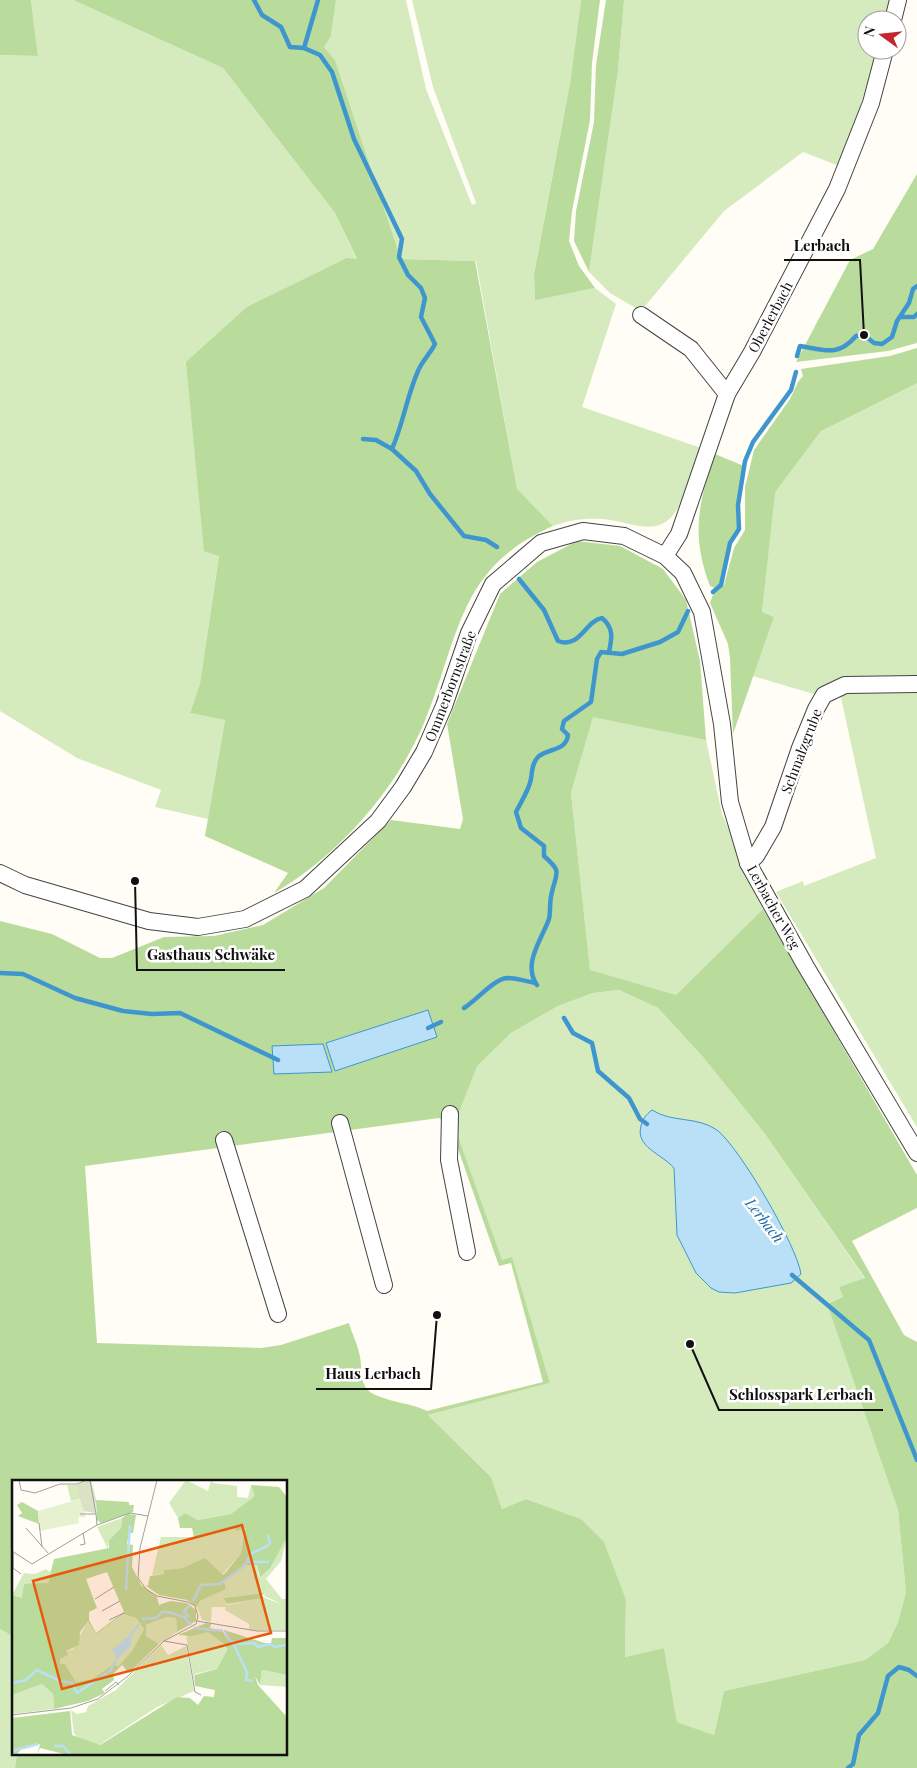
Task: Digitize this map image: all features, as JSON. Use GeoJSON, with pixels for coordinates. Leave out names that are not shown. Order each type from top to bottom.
{"type":"FeatureCollection","features":[{"type":"Feature","properties":{"kind":"street","name":"Oberlerbach"},"geometry":{"type":"LineString","coordinates":[[665,556],[679,534],[727,394],[752,352],[836,189],[871,103],[882,60]]}},
{"type":"Feature","properties":{"kind":"street"},"geometry":{"type":"LineString","coordinates":[[641,315],[691,349],[727,394]]}},
{"type":"Feature","properties":{"kind":"street","name":"Ommerbornstraße"},"geometry":{"type":"LineString","coordinates":[[0,873],[25,885],[149,921],[198,927],[245,919],[305,889],[378,821],[403,787],[424,752],[444,706],[469,632],[493,584],[541,543],[583,532],[624,536],[665,556]]}},
{"type":"Feature","properties":{"kind":"street","name":"Lerbacher Weg"},"geometry":{"type":"LineString","coordinates":[[665,556],[683,573],[702,612],[722,724],[730,802],[748,863],[805,965],[917,1153]]}},
{"type":"Feature","properties":{"kind":"street","name":"Schmalzgrube"},"geometry":{"type":"LineString","coordinates":[[748,863],[756,856],[773,827],[800,748],[816,709],[824,695],[844,685],[917,684]]}},
{"type":"Feature","properties":{"kind":"street"},"geometry":{"type":"LineString","coordinates":[[450,1114],[449,1160],[467,1252]]}},
{"type":"Feature","properties":{"kind":"street"},"geometry":{"type":"LineString","coordinates":[[340,1122],[384,1285]]}},
{"type":"Feature","properties":{"kind":"street"},"geometry":{"type":"LineString","coordinates":[[224,1140],[278,1314]]}},
{"type":"Feature","properties":{"kind":"green space"},"geometry":{"type":"Polygon","coordinates":[[[0,0],[31,0],[38,56],[0,55],[0,0]]]}},
{"type":"Feature","properties":{"kind":"green space"},"geometry":{"type":"Polygon","coordinates":[[[31,0],[73,0],[223,68],[335,213],[357,260],[219,555],[200,683],[190,713],[225,720],[208,819],[155,807],[161,790],[77,758],[0,711],[0,55],[38,56],[31,0]]]}},
{"type":"Feature","properties":{"kind":"green space"},"geometry":{"type":"Polygon","coordinates":[[[73,0],[336,0],[331,36],[324,47],[335,60],[401,259],[475,261],[517,489],[553,526],[521,543],[497,562],[479,584],[455,634],[424,723],[398,773],[381,797],[342,841],[320,861],[274,893],[288,873],[205,836],[225,720],[190,713],[200,683],[219,556],[204,551],[186,362],[247,307],[347,258],[357,259],[335,213],[223,68],[73,0]]]}},
{"type":"Feature","properties":{"kind":"green space"},"geometry":{"type":"Polygon","coordinates":[[[336,0],[406,0],[426,89],[472,205],[476,203],[433,87],[412,0],[581,0],[570,83],[534,273],[535,299],[595,288],[616,304],[582,407],[704,449],[686,506],[680,504],[666,522],[650,527],[603,519],[589,519],[574,520],[553,526],[517,490],[476,261],[401,259],[335,60],[324,47],[331,36],[336,0]]]}},
{"type":"Feature","properties":{"kind":"green space"},"geometry":{"type":"Polygon","coordinates":[[[581,0],[600,0],[592,63],[590,120],[572,211],[569,241],[579,266],[595,288],[535,300],[534,274],[570,83],[581,0]]]}},
{"type":"Feature","properties":{"kind":"green space"},"geometry":{"type":"Polygon","coordinates":[[[606,0],[624,0],[618,71],[589,272],[574,241],[576,211],[594,122],[596,65],[606,0]]]}},
{"type":"Feature","properties":{"kind":"green space"},"geometry":{"type":"Polygon","coordinates":[[[624,0],[892,0],[889,10],[857,10],[857,60],[874,60],[842,167],[803,152],[724,211],[641,311],[610,293],[589,272],[618,71],[624,0]]]}},
{"type":"Feature","properties":{"kind":"green space"},"geometry":{"type":"Polygon","coordinates":[[[917,174],[917,343],[888,351],[796,362],[850,260],[873,249],[917,174]]]}},
{"type":"Feature","properties":{"kind":"green space"},"geometry":{"type":"Polygon","coordinates":[[[917,348],[917,383],[821,431],[775,492],[762,612],[774,617],[733,734],[728,644],[710,603],[713,595],[724,585],[734,548],[745,530],[745,487],[754,450],[790,399],[803,376],[801,369],[890,356],[917,348]]]}},
{"type":"Feature","properties":{"kind":"green space"},"geometry":{"type":"Polygon","coordinates":[[[917,383],[917,678],[817,695],[753,676],[774,617],[762,612],[774,492],[821,431],[917,383]]]}},
{"type":"Feature","properties":{"kind":"green space"},"geometry":{"type":"Polygon","coordinates":[[[715,454],[744,466],[738,504],[739,528],[729,547],[722,583],[714,590],[715,588],[710,586],[700,551],[699,520],[704,488],[715,454]]]}},
{"type":"Feature","properties":{"kind":"green space"},"geometry":{"type":"Polygon","coordinates":[[[577,541],[620,546],[663,569],[686,600],[700,661],[706,740],[593,717],[571,793],[590,970],[676,995],[763,909],[917,1175],[917,1208],[852,1241],[904,1335],[917,1342],[917,1768],[15,1768],[17,1756],[288,1756],[288,1480],[12,1480],[12,1636],[0,1629],[0,921],[52,934],[100,958],[112,958],[164,937],[214,936],[263,925],[324,888],[391,820],[460,829],[463,819],[447,724],[500,594],[537,562],[577,541]],[[619,990],[593,993],[558,1006],[511,1033],[477,1066],[454,1125],[502,1260],[512,1257],[550,1383],[428,1415],[491,1477],[502,1509],[526,1499],[581,1519],[604,1542],[626,1600],[625,1657],[664,1648],[677,1722],[714,1735],[724,1691],[865,1660],[888,1643],[898,1622],[906,1592],[898,1510],[827,1304],[843,1297],[839,1287],[865,1278],[765,1134],[703,1057],[658,1008],[619,990]],[[439,1118],[85,1166],[97,1343],[261,1348],[281,1345],[349,1323],[359,1353],[364,1385],[372,1393],[384,1398],[427,1411],[543,1382],[511,1263],[499,1266],[450,1126],[439,1118]]]}},
{"type":"Feature","properties":{"kind":"green space"},"geometry":{"type":"Polygon","coordinates":[[[917,687],[917,1127],[776,892],[803,881],[804,886],[876,858],[840,693],[917,687]]]}},
{"type":"Feature","properties":{"kind":"green space"},"geometry":{"type":"Polygon","coordinates":[[[593,716],[706,740],[722,814],[763,909],[676,995],[590,971],[571,793],[593,716]]]}},
{"type":"Feature","properties":{"kind":"green space"},"geometry":{"type":"Polygon","coordinates":[[[619,990],[658,1008],[703,1057],[765,1134],[865,1279],[839,1287],[843,1297],[827,1304],[898,1510],[906,1592],[898,1622],[888,1643],[865,1660],[724,1691],[714,1735],[677,1722],[664,1648],[625,1657],[626,1600],[581,1519],[526,1499],[502,1509],[491,1477],[428,1415],[550,1383],[512,1258],[502,1261],[454,1125],[476,1066],[511,1033],[558,1006],[593,993],[619,990]]]}},
{"type":"Feature","properties":{"kind":"green space"},"geometry":{"type":"Polygon","coordinates":[[[0,1629],[12,1636],[12,1756],[17,1756],[15,1768],[0,1768],[0,1629]]]}},
{"type":"Feature","properties":{"kind":"water"},"geometry":{"type":"Polygon","coordinates":[[[428,1010],[437,1037],[335,1071],[326,1043],[428,1010]]]}},
{"type":"Feature","properties":{"kind":"water"},"geometry":{"type":"Polygon","coordinates":[[[323,1044],[332,1072],[274,1074],[272,1046],[323,1044]]]}},
{"type":"Feature","properties":{"kind":"water"},"geometry":{"type":"Polygon","coordinates":[[[652,1110],[668,1117],[709,1126],[717,1130],[727,1140],[753,1176],[789,1242],[801,1274],[791,1283],[735,1293],[719,1292],[711,1288],[696,1273],[677,1235],[674,1168],[646,1145],[640,1133],[646,1115],[652,1110]]]}},
{"type":"Feature","properties":{"kind":"waterway"},"geometry":{"type":"LineString","coordinates":[[254,0],[262,15],[281,27],[290,47],[304,48],[320,55],[332,72],[354,139],[402,239],[399,257],[408,275],[421,288],[425,298],[421,317],[435,344],[418,371],[392,449],[416,471],[430,494],[464,536],[486,540],[497,547]]}},
{"type":"Feature","properties":{"kind":"waterway"},"geometry":{"type":"LineString","coordinates":[[304,48],[318,0]]}},
{"type":"Feature","properties":{"kind":"waterway","name":"Lerbach"},"geometry":{"type":"LineString","coordinates":[[797,356],[800,346],[824,350],[837,349],[849,343],[856,336],[864,335],[874,343],[882,344],[892,337],[897,321],[909,303],[913,289],[917,286]]}},
{"type":"Feature","properties":{"kind":"waterway"},"geometry":{"type":"LineString","coordinates":[[900,317],[914,317],[917,314]]}},
{"type":"Feature","properties":{"kind":"waterway","name":"Lerbach"},"geometry":{"type":"LineString","coordinates":[[713,592],[721,585],[730,543],[739,529],[738,505],[745,461],[753,442],[791,390],[796,372]]}},
{"type":"Feature","properties":{"kind":"waterway"},"geometry":{"type":"LineString","coordinates":[[363,439],[376,440],[392,449]]}},
{"type":"Feature","properties":{"kind":"waterway"},"geometry":{"type":"LineString","coordinates":[[519,579],[544,610],[558,641],[572,641],[596,620],[602,618],[610,629],[611,642],[609,652]]}},
{"type":"Feature","properties":{"kind":"waterway","name":"Lerbach"},"geometry":{"type":"LineString","coordinates":[[537,985],[533,977],[532,960],[549,919],[551,895],[557,872],[554,865],[544,856],[544,846],[521,828],[516,812],[529,787],[535,762],[542,754],[564,744],[568,735],[562,729],[564,721],[591,702],[597,659],[601,652],[622,654],[660,642],[678,632],[688,611]]}},
{"type":"Feature","properties":{"kind":"waterway"},"geometry":{"type":"LineString","coordinates":[[0,973],[23,974],[75,998],[123,1011],[152,1014],[180,1013],[278,1060]]}},
{"type":"Feature","properties":{"kind":"waterway"},"geometry":{"type":"LineString","coordinates":[[464,1008],[502,979],[514,978],[535,983]]}},
{"type":"Feature","properties":{"kind":"waterway","name":"Lerbach"},"geometry":{"type":"LineString","coordinates":[[564,1018],[573,1033],[592,1043],[598,1071],[629,1098],[640,1119],[647,1124]]}},
{"type":"Feature","properties":{"kind":"waterway"},"geometry":{"type":"LineString","coordinates":[[428,1028],[441,1022]]}},
{"type":"Feature","properties":{"kind":"waterway","name":"Lerbach"},"geometry":{"type":"LineString","coordinates":[[792,1275],[869,1340],[917,1460]]}},
{"type":"Feature","properties":{"kind":"waterway","name":"Lerbach"},"geometry":{"type":"LineString","coordinates":[[848,1768],[853,1764],[859,1735],[878,1713],[888,1676],[899,1667],[909,1670],[917,1676]]}},
{"type":"Feature","properties":{"kind":"place","name":"Lerbach"},"geometry":{"type":"Point","coordinates":[864,335]}},
{"type":"Feature","properties":{"kind":"place","name":"Gasthaus Schwäke"},"geometry":{"type":"Point","coordinates":[135,881]}},
{"type":"Feature","properties":{"kind":"place","name":"Haus Lerbach"},"geometry":{"type":"Point","coordinates":[437,1315]}},
{"type":"Feature","properties":{"kind":"place","name":"Schlosspark Lerbach"},"geometry":{"type":"Point","coordinates":[690,1344]}}]}
